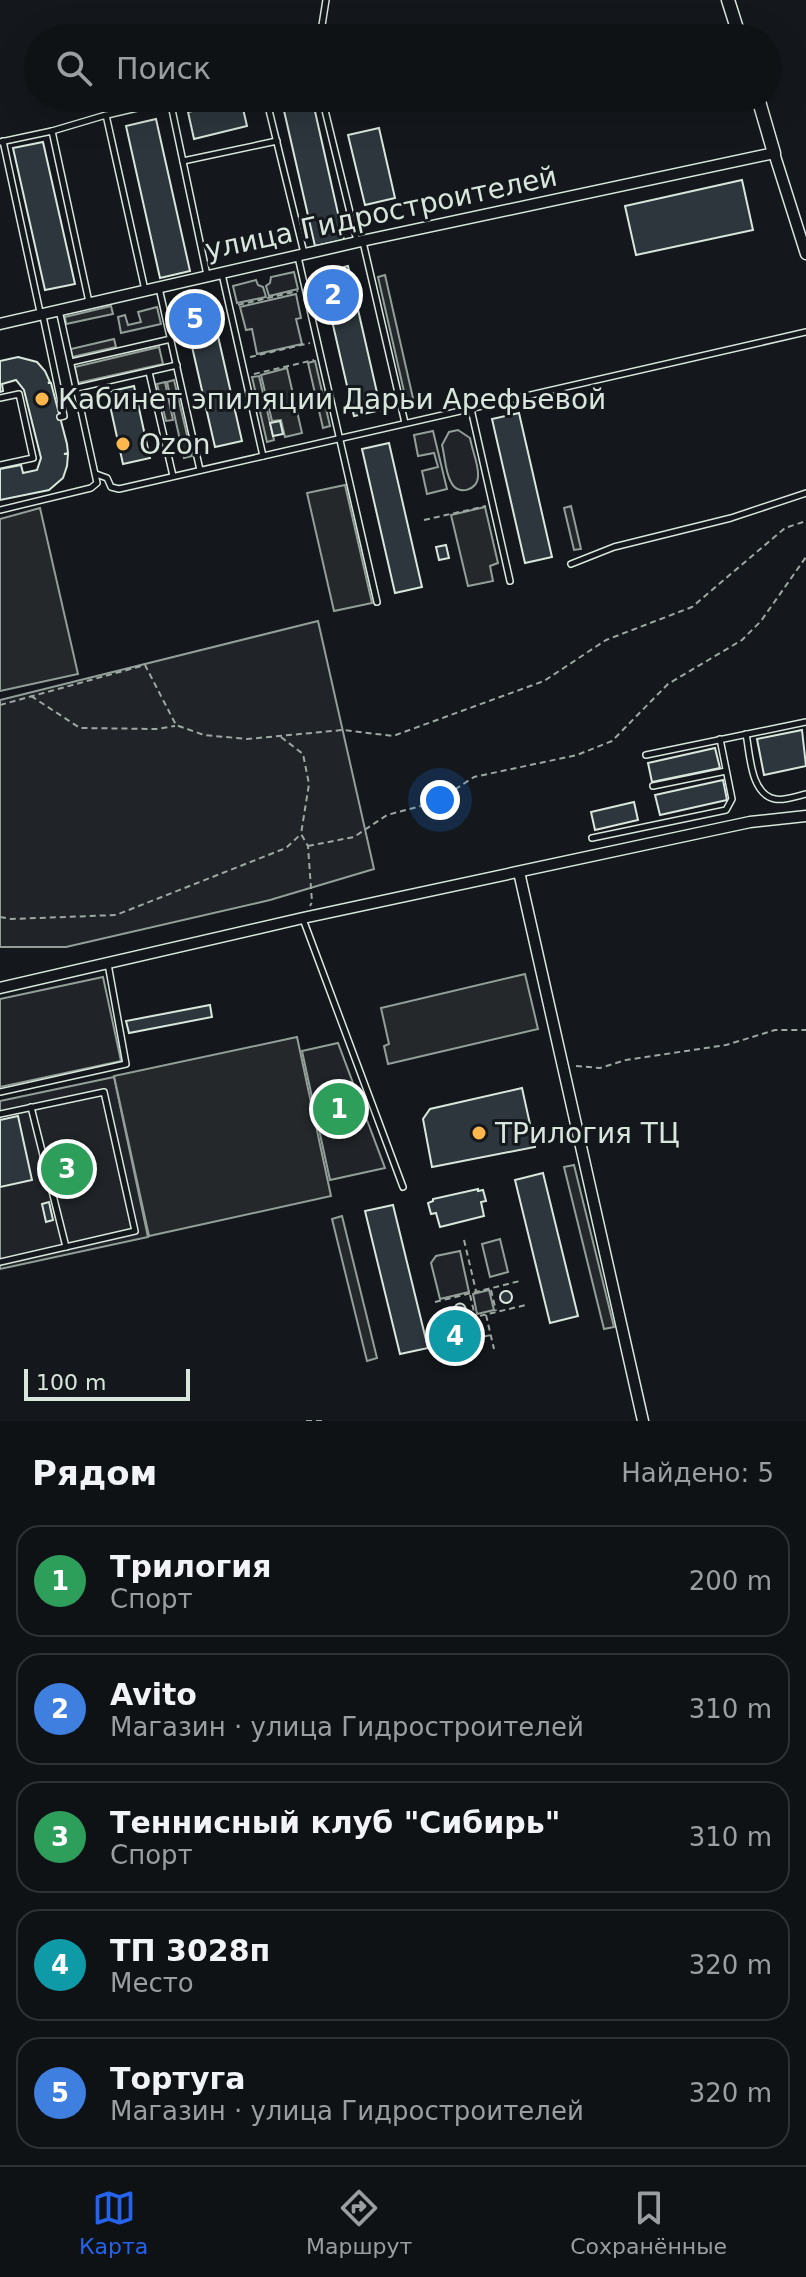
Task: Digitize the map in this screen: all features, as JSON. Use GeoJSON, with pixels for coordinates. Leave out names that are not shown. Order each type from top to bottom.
{"type":"FeatureCollection","features":[{"type":"Feature","properties":{"kind":"street"},"geometry":{"type":"LineString","coordinates":[[728,0],[736,24]]}},
{"type":"Feature","properties":{"kind":"street"},"geometry":{"type":"LineString","coordinates":[[762,112],[806,254]]}},
{"type":"Feature","properties":{"kind":"street","name":"улица Гидростроителей"},"geometry":{"type":"LineString","coordinates":[[0,322],[774,153]]}},
{"type":"Feature","properties":{"kind":"street"},"geometry":{"type":"LineString","coordinates":[[0,988],[303,918],[750,822],[806,816]]}},
{"type":"Feature","properties":{"kind":"street"},"geometry":{"type":"LineString","coordinates":[[519,872],[643,1421]]}},
{"type":"Feature","properties":{"kind":"lane"},"geometry":{"type":"LineString","coordinates":[[322,24],[326,0]]}},
{"type":"Feature","properties":{"kind":"lane"},"geometry":{"type":"LineString","coordinates":[[60,417],[64,416],[2,142],[119,112]]}},
{"type":"Feature","properties":{"kind":"lane"},"geometry":{"type":"LineString","coordinates":[[173,112],[208,276]]}},
{"type":"Feature","properties":{"kind":"lane"},"geometry":{"type":"LineString","coordinates":[[270,112],[321,358],[377,602]]}},
{"type":"Feature","properties":{"kind":"lane"},"geometry":{"type":"LineString","coordinates":[[326,112],[405,424]]}},
{"type":"Feature","properties":{"kind":"lane"},"geometry":{"type":"LineString","coordinates":[[106,115],[145,291]]}},
{"type":"Feature","properties":{"kind":"lane"},"geometry":{"type":"LineString","coordinates":[[41,313],[89,302],[52,131]]}},
{"type":"Feature","properties":{"kind":"lane"},"geometry":{"type":"LineString","coordinates":[[183,161],[277,141]]}},
{"type":"Feature","properties":{"kind":"lane"},"geometry":{"type":"LineString","coordinates":[[221,273],[263,456]]}},
{"type":"Feature","properties":{"kind":"lane"},"geometry":{"type":"LineString","coordinates":[[159,287],[201,470]]}},
{"type":"Feature","properties":{"kind":"lane"},"geometry":{"type":"LineString","coordinates":[[0,510],[94,487],[97,483],[59,310]]}},
{"type":"Feature","properties":{"kind":"lane"},"geometry":{"type":"LineString","coordinates":[[96,474],[107,478],[115,489],[806,332]]}},
{"type":"Feature","properties":{"kind":"lane"},"geometry":{"type":"LineString","coordinates":[[71,362],[171,339]]}},
{"type":"Feature","properties":{"kind":"lane"},"geometry":{"type":"LineString","coordinates":[[77,388],[177,365]]}},
{"type":"Feature","properties":{"kind":"lane"},"geometry":{"type":"LineString","coordinates":[[149,372],[173,476]]}},
{"type":"Feature","properties":{"kind":"lane"},"geometry":{"type":"LineString","coordinates":[[0,398],[19,394],[29,425],[33,458],[0,465]]}},
{"type":"Feature","properties":{"kind":"lane"},"geometry":{"type":"LineString","coordinates":[[471,409],[510,581]]}},
{"type":"Feature","properties":{"kind":"lane"},"geometry":{"type":"LineString","coordinates":[[571,564],[614,547],[731,518],[806,493]]}},
{"type":"Feature","properties":{"kind":"lane"},"geometry":{"type":"LineString","coordinates":[[646,755],[806,722]]}},
{"type":"Feature","properties":{"kind":"lane"},"geometry":{"type":"LineString","coordinates":[[746,734],[757,787],[777,800],[806,794]]}},
{"type":"Feature","properties":{"kind":"lane"},"geometry":{"type":"LineString","coordinates":[[592,838],[726,810],[732,799],[720,739]]}},
{"type":"Feature","properties":{"kind":"lane"},"geometry":{"type":"LineString","coordinates":[[653,786],[726,771]]}},
{"type":"Feature","properties":{"kind":"lane"},"geometry":{"type":"LineString","coordinates":[[303,918],[403,1187]]}},
{"type":"Feature","properties":{"kind":"lane"},"geometry":{"type":"LineString","coordinates":[[0,1092],[126,1064],[108,963]]}},
{"type":"Feature","properties":{"kind":"lane"},"geometry":{"type":"LineString","coordinates":[[0,1114],[104,1092],[135,1231],[0,1262]]}},
{"type":"Feature","properties":{"kind":"lane"},"geometry":{"type":"LineString","coordinates":[[31,1107],[66,1247]]}},
{"type":"Feature","properties":{"kind":"path"},"geometry":{"type":"LineString","coordinates":[[229,307],[306,289]]}},
{"type":"Feature","properties":{"kind":"path"},"geometry":{"type":"LineString","coordinates":[[241,359],[318,341]]}},
{"type":"Feature","properties":{"kind":"path"},"geometry":{"type":"LineString","coordinates":[[245,376],[321,358]]}},
{"type":"Feature","properties":{"kind":"path"},"geometry":{"type":"LineString","coordinates":[[274,369],[276,377]]}},
{"type":"Feature","properties":{"kind":"path"},"geometry":{"type":"LineString","coordinates":[[424,520],[492,504]]}},
{"type":"Feature","properties":{"kind":"path"},"geometry":{"type":"LineString","coordinates":[[464,510],[465,516]]}},
{"type":"Feature","properties":{"kind":"path"},"geometry":{"type":"LineString","coordinates":[[30,696],[80,728],[156,729],[176,725],[204,735],[247,739],[343,730],[393,736],[544,681],[606,640],[692,607],[785,528],[806,521]]}},
{"type":"Feature","properties":{"kind":"path"},"geometry":{"type":"LineString","coordinates":[[308,846],[354,837],[387,815],[436,802],[474,777],[577,755],[612,741],[668,684],[742,640],[761,621],[806,557]]}},
{"type":"Feature","properties":{"kind":"path"},"geometry":{"type":"LineString","coordinates":[[0,705],[145,665],[176,725]]}},
{"type":"Feature","properties":{"kind":"path"},"geometry":{"type":"LineString","coordinates":[[0,917],[116,915],[286,848],[301,834],[309,784],[303,754],[281,737]]}},
{"type":"Feature","properties":{"kind":"path"},"geometry":{"type":"LineString","coordinates":[[301,834],[308,846],[312,902],[303,918]]}},
{"type":"Feature","properties":{"kind":"path"},"geometry":{"type":"LineString","coordinates":[[563,1065],[600,1068],[626,1060],[726,1045],[775,1030],[806,1030]]}},
{"type":"Feature","properties":{"kind":"path"},"geometry":{"type":"LineString","coordinates":[[464,1240],[476,1292]]}},
{"type":"Feature","properties":{"kind":"path"},"geometry":{"type":"LineString","coordinates":[[435,1302],[520,1281]]}},
{"type":"Feature","properties":{"kind":"path"},"geometry":{"type":"LineString","coordinates":[[491,1288],[496,1312]]}},
{"type":"Feature","properties":{"kind":"path"},"geometry":{"type":"LineString","coordinates":[[470,1293],[476,1317]]}},
{"type":"Feature","properties":{"kind":"path"},"geometry":{"type":"LineString","coordinates":[[441,1325],[526,1305]]}},
{"type":"Feature","properties":{"kind":"path"},"geometry":{"type":"LineString","coordinates":[[486,1314],[494,1349]]}},
{"type":"Feature","properties":{"kind":"path"},"geometry":{"type":"LineString","coordinates":[[458,1321],[463,1341],[491,1335]]}},
{"type":"Feature","properties":{"kind":"path"},"geometry":{"type":"LineString","coordinates":[[306,1421],[322,1421]]}},
{"type":"Feature","properties":{"kind":"shaded area"},"geometry":{"type":"Polygon","coordinates":[[[294,272],[298,289],[269,296],[266,286],[271,277],[294,272]]]}},
{"type":"Feature","properties":{"kind":"shaded area"},"geometry":{"type":"Polygon","coordinates":[[[385,275],[415,407],[408,409],[378,277],[385,275]]]}},
{"type":"Feature","properties":{"kind":"shaded area"},"geometry":{"type":"Polygon","coordinates":[[[256,280],[263,287],[266,297],[237,303],[233,286],[256,280]]]}},
{"type":"Feature","properties":{"kind":"shaded area"},"geometry":{"type":"Polygon","coordinates":[[[296,294],[301,318],[296,319],[302,344],[257,354],[252,329],[246,330],[240,307],[296,294]]]}},
{"type":"Feature","properties":{"kind":"shaded area"},"geometry":{"type":"Polygon","coordinates":[[[111,306],[113,314],[66,324],[65,317],[111,306]]]}},
{"type":"Feature","properties":{"kind":"shaded area"},"geometry":{"type":"Polygon","coordinates":[[[157,307],[161,324],[121,333],[118,317],[125,315],[128,325],[141,322],[138,312],[157,307]]]}},
{"type":"Feature","properties":{"kind":"shaded area"},"geometry":{"type":"Polygon","coordinates":[[[114,339],[116,347],[72,357],[71,349],[114,339]]]}},
{"type":"Feature","properties":{"kind":"shaded area"},"geometry":{"type":"Polygon","coordinates":[[[159,347],[163,364],[78,383],[75,367],[159,347]]]}},
{"type":"Feature","properties":{"kind":"shaded area"},"geometry":{"type":"Polygon","coordinates":[[[315,361],[330,426],[323,428],[308,363],[315,361]]]}},
{"type":"Feature","properties":{"kind":"shaded area"},"geometry":{"type":"Polygon","coordinates":[[[287,368],[302,433],[285,437],[281,420],[272,421],[261,375],[287,368]]]}},
{"type":"Feature","properties":{"kind":"shaded area"},"geometry":{"type":"Polygon","coordinates":[[[259,376],[274,440],[267,442],[252,377],[259,376]]]}},
{"type":"Feature","properties":{"kind":"shaded area"},"geometry":{"type":"Polygon","coordinates":[[[174,380],[192,456],[184,458],[167,382],[174,380]]]}},
{"type":"Feature","properties":{"kind":"shaded area"},"geometry":{"type":"Polygon","coordinates":[[[165,382],[173,420],[166,421],[157,384],[165,382]]]}},
{"type":"Feature","properties":{"kind":"shaded area"},"geometry":{"type":"Polygon","coordinates":[[[458,430],[470,438],[477,467],[477,481],[467,490],[458,489],[451,482],[442,445],[449,432],[458,430]]]}},
{"type":"Feature","properties":{"kind":"shaded area"},"geometry":{"type":"Polygon","coordinates":[[[433,431],[447,489],[427,494],[422,471],[438,467],[434,453],[418,456],[414,435],[433,431]]]}},
{"type":"Feature","properties":{"kind":"shaded area"},"geometry":{"type":"Polygon","coordinates":[[[345,485],[372,603],[334,611],[307,493],[345,485]]]}},
{"type":"Feature","properties":{"kind":"shaded area"},"geometry":{"type":"Polygon","coordinates":[[[571,506],[581,549],[574,550],[564,508],[571,506]]]}},
{"type":"Feature","properties":{"kind":"shaded area"},"geometry":{"type":"Polygon","coordinates":[[[485,507],[498,563],[490,566],[493,581],[468,586],[451,515],[485,507]]]}},
{"type":"Feature","properties":{"kind":"shaded area"},"geometry":{"type":"Polygon","coordinates":[[[40,508],[78,674],[0,691],[0,519],[40,508]]]}},
{"type":"Feature","properties":{"kind":"shaded area"},"geometry":{"type":"Polygon","coordinates":[[[318,621],[374,869],[270,900],[66,947],[0,947],[0,700],[318,621]]]}},
{"type":"Feature","properties":{"kind":"shaded area"},"geometry":{"type":"Polygon","coordinates":[[[525,974],[538,1029],[388,1064],[384,1046],[389,1044],[381,1008],[525,974]]]}},
{"type":"Feature","properties":{"kind":"shaded area"},"geometry":{"type":"Polygon","coordinates":[[[103,977],[121,1061],[0,1087],[0,999],[103,977]]]}},
{"type":"Feature","properties":{"kind":"shaded area"},"geometry":{"type":"Polygon","coordinates":[[[297,1037],[331,1196],[149,1236],[114,1076],[297,1037]]]}},
{"type":"Feature","properties":{"kind":"shaded area"},"geometry":{"type":"Polygon","coordinates":[[[338,1043],[385,1168],[330,1180],[302,1051],[338,1043]]]}},
{"type":"Feature","properties":{"kind":"shaded area"},"geometry":{"type":"Polygon","coordinates":[[[114,1077],[148,1237],[0,1269],[0,1101],[114,1077]]]}},
{"type":"Feature","properties":{"kind":"shaded area"},"geometry":{"type":"Polygon","coordinates":[[[574,1165],[614,1327],[604,1329],[564,1167],[574,1165]]]}},
{"type":"Feature","properties":{"kind":"shaded area"},"geometry":{"type":"Polygon","coordinates":[[[342,1216],[377,1358],[367,1361],[332,1219],[342,1216]]]}},
{"type":"Feature","properties":{"kind":"shaded area"},"geometry":{"type":"Polygon","coordinates":[[[500,1239],[508,1272],[490,1277],[482,1244],[500,1239]]]}},
{"type":"Feature","properties":{"kind":"shaded area"},"geometry":{"type":"Polygon","coordinates":[[[460,1251],[469,1292],[440,1299],[431,1263],[436,1256],[460,1251]]]}},
{"type":"Feature","properties":{"kind":"shaded area"},"geometry":{"type":"Polygon","coordinates":[[[489,1290],[494,1310],[477,1314],[473,1294],[489,1290]]]}},
{"type":"Feature","properties":{"kind":"building"},"geometry":{"type":"Polygon","coordinates":[[[188,112],[244,112],[247,126],[194,139],[188,112]]]}},
{"type":"Feature","properties":{"kind":"building"},"geometry":{"type":"Polygon","coordinates":[[[284,112],[315,112],[344,240],[315,246],[284,112]]]}},
{"type":"Feature","properties":{"kind":"building"},"geometry":{"type":"Polygon","coordinates":[[[156,119],[190,271],[160,278],[126,126],[156,119]]]}},
{"type":"Feature","properties":{"kind":"building"},"geometry":{"type":"Polygon","coordinates":[[[379,128],[395,198],[365,205],[348,135],[379,128]]]}},
{"type":"Feature","properties":{"kind":"building"},"geometry":{"type":"Polygon","coordinates":[[[43,142],[75,284],[45,290],[13,148],[43,142]]]}},
{"type":"Feature","properties":{"kind":"building"},"geometry":{"type":"Polygon","coordinates":[[[742,180],[753,230],[636,255],[625,206],[742,180]]]}},
{"type":"Feature","properties":{"kind":"building"},"geometry":{"type":"Polygon","coordinates":[[[348,266],[381,410],[354,416],[321,273],[348,266]]]}},
{"type":"Feature","properties":{"kind":"building"},"geometry":{"type":"Polygon","coordinates":[[[209,297],[242,441],[215,447],[182,303],[209,297]]]}},
{"type":"Feature","properties":{"kind":"building"},"geometry":{"type":"Polygon","coordinates":[[[18,357],[37,362],[45,371],[48,383],[51,383],[67,444],[68,453],[64,454],[68,454],[67,466],[63,478],[49,490],[0,500],[0,469],[21,465],[23,473],[37,470],[41,458],[24,390],[16,380],[2,384],[3,391],[0,392],[0,361],[18,357]]]}},
{"type":"Feature","properties":{"kind":"building"},"geometry":{"type":"Polygon","coordinates":[[[134,386],[150,458],[123,464],[107,392],[134,386]]]}},
{"type":"Feature","properties":{"kind":"building"},"geometry":{"type":"Polygon","coordinates":[[[519,413],[552,557],[525,563],[492,419],[519,413]]]}},
{"type":"Feature","properties":{"kind":"building"},"geometry":{"type":"Polygon","coordinates":[[[280,421],[283,434],[273,436],[270,423],[280,421]]]}},
{"type":"Feature","properties":{"kind":"building"},"geometry":{"type":"Polygon","coordinates":[[[389,443],[422,587],[395,593],[362,449],[389,443]]]}},
{"type":"Feature","properties":{"kind":"building"},"geometry":{"type":"Polygon","coordinates":[[[446,545],[449,558],[439,560],[436,547],[446,545]]]}},
{"type":"Feature","properties":{"kind":"building"},"geometry":{"type":"Polygon","coordinates":[[[802,730],[806,766],[764,775],[757,739],[802,730]]]}},
{"type":"Feature","properties":{"kind":"building"},"geometry":{"type":"Polygon","coordinates":[[[715,748],[720,768],[652,782],[648,763],[715,748]]]}},
{"type":"Feature","properties":{"kind":"building"},"geometry":{"type":"Polygon","coordinates":[[[723,780],[727,800],[660,815],[655,795],[723,780]]]}},
{"type":"Feature","properties":{"kind":"building"},"geometry":{"type":"Polygon","coordinates":[[[634,802],[638,820],[595,830],[591,812],[634,802]]]}},
{"type":"Feature","properties":{"kind":"building"},"geometry":{"type":"Polygon","coordinates":[[[210,1005],[212,1017],[129,1033],[126,1021],[210,1005]]]}},
{"type":"Feature","properties":{"kind":"building","name":"ТРилогия ТЦ"},"geometry":{"type":"Polygon","coordinates":[[[522,1088],[535,1147],[432,1167],[423,1119],[430,1109],[522,1088]]]}},
{"type":"Feature","properties":{"kind":"building"},"geometry":{"type":"Polygon","coordinates":[[[18,1116],[32,1180],[0,1187],[0,1120],[18,1116]]]}},
{"type":"Feature","properties":{"kind":"building"},"geometry":{"type":"Polygon","coordinates":[[[543,1173],[578,1316],[550,1323],[515,1180],[543,1173]]]}},
{"type":"Feature","properties":{"kind":"building"},"geometry":{"type":"Polygon","coordinates":[[[483,1190],[486,1201],[481,1202],[484,1216],[440,1227],[436,1213],[431,1214],[428,1203],[433,1199],[483,1190]]]}},
{"type":"Feature","properties":{"kind":"building"},"geometry":{"type":"Polygon","coordinates":[[[49,1202],[53,1220],[46,1222],[42,1204],[49,1202]]]}},
{"type":"Feature","properties":{"kind":"building"},"geometry":{"type":"Polygon","coordinates":[[[393,1205],[428,1348],[400,1354],[365,1211],[393,1205]]]}},
{"type":"Feature","properties":{"kind":"building"},"geometry":{"type":"Polygon","coordinates":[[[506,1291],[512,1297],[506,1303],[500,1297],[506,1291]]]}},
{"type":"Feature","properties":{"kind":"building"},"geometry":{"type":"Polygon","coordinates":[[[460,1303],[466,1309],[460,1315],[454,1309],[460,1303]]]}},
{"type":"Feature","properties":{"kind":"building"},"geometry":{"type":"Polygon","coordinates":[[[459,1331],[461,1339],[451,1342],[450,1334],[459,1331]]]}},
{"type":"Feature","properties":{"kind":"place","name":"Avito"},"geometry":{"type":"Point","coordinates":[333,295]}},
{"type":"Feature","properties":{"kind":"place","name":"Тортуга"},"geometry":{"type":"Point","coordinates":[195,319]}},
{"type":"Feature","properties":{"kind":"place","name":"Кабинет эпиляции Дарьи Арефьевой"},"geometry":{"type":"Point","coordinates":[42,399]}},
{"type":"Feature","properties":{"kind":"place","name":"Ozon"},"geometry":{"type":"Point","coordinates":[123,444]}},
{"type":"Feature","properties":{"kind":"place","name":"Трилогия"},"geometry":{"type":"Point","coordinates":[339,1109]}},
{"type":"Feature","properties":{"kind":"place","name":"ТРилогия ТЦ"},"geometry":{"type":"Point","coordinates":[479,1133]}},
{"type":"Feature","properties":{"kind":"place","name":"Теннисный клуб \"Сибирь\""},"geometry":{"type":"Point","coordinates":[67,1169]}},
{"type":"Feature","properties":{"kind":"place","name":"ТП 3028п"},"geometry":{"type":"Point","coordinates":[455,1336]}}]}
